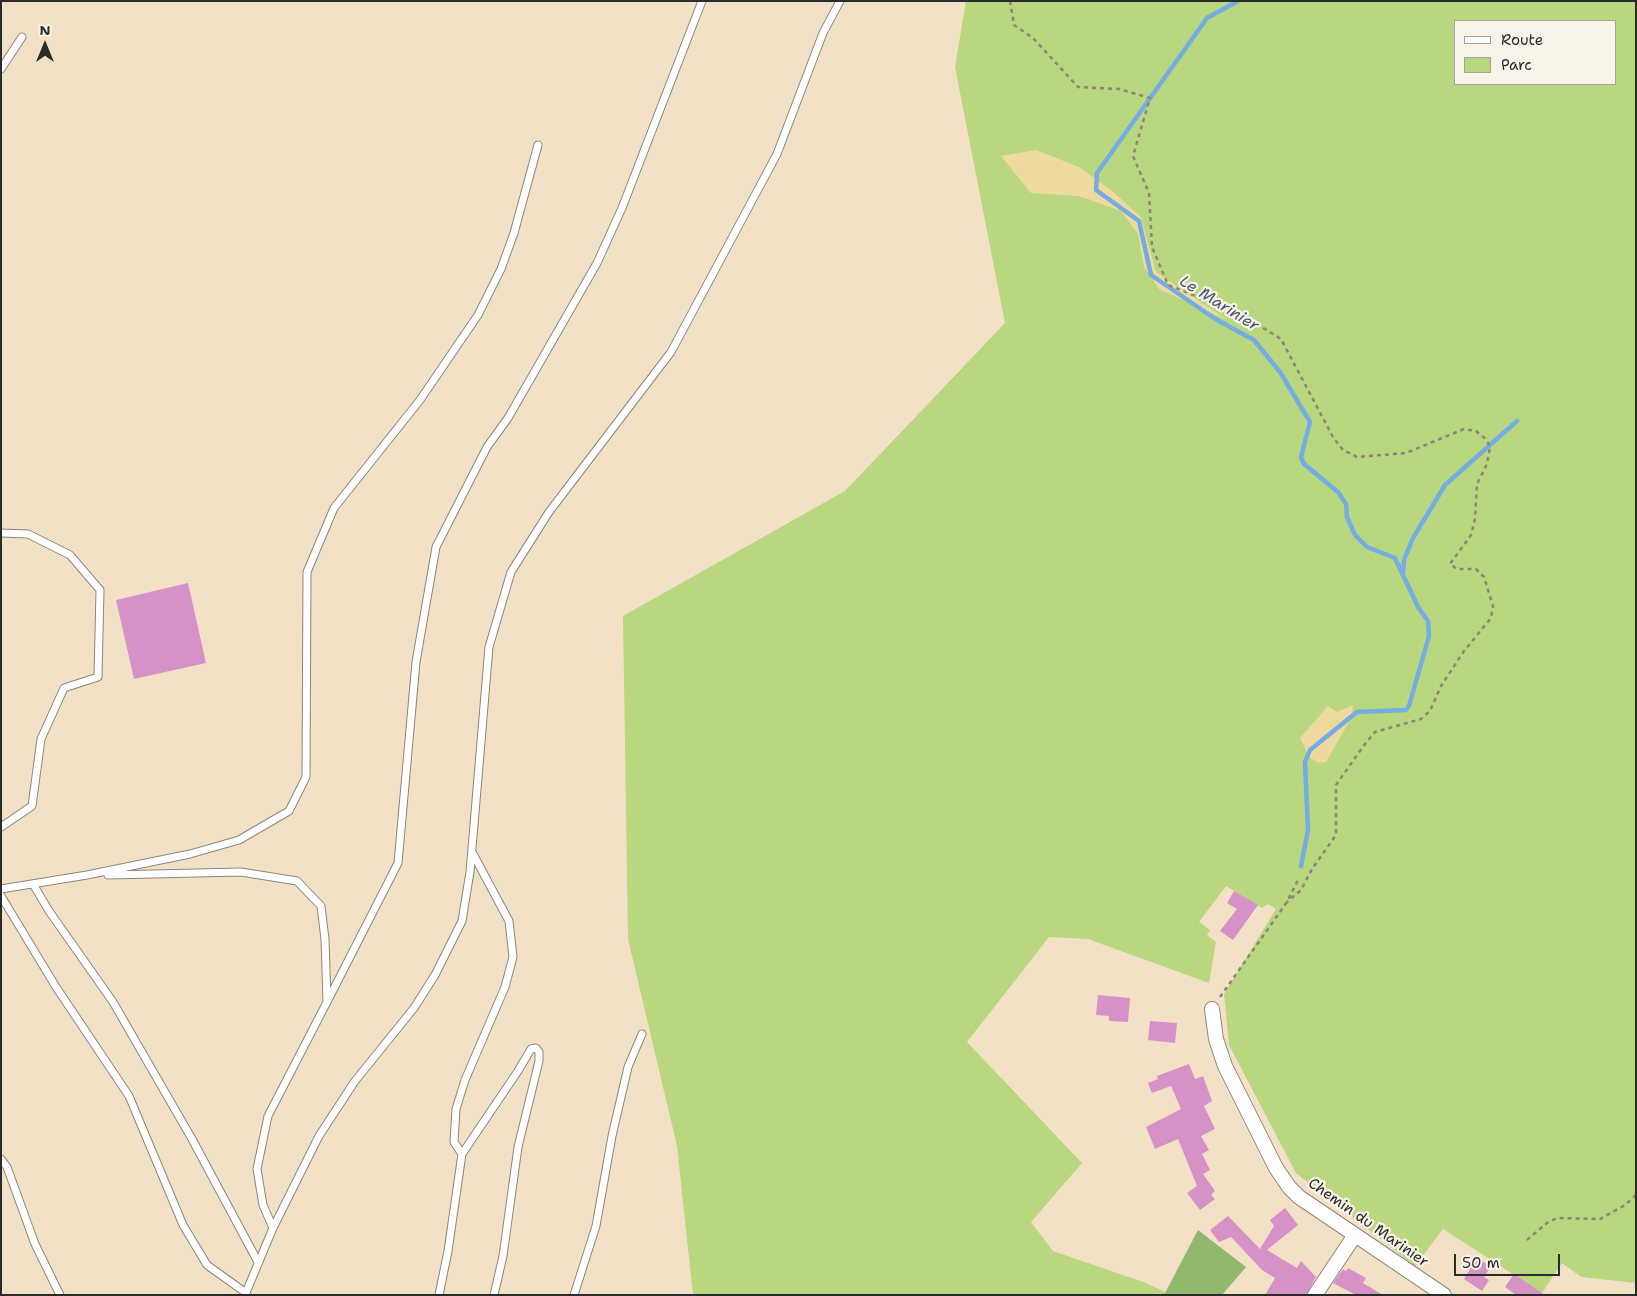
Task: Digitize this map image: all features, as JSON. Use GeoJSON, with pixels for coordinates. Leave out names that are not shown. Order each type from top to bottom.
{"type":"FeatureCollection","features":[{"type":"Feature","properties":{"kind":"street","name":"Chemin du Marinier"},"geometry":{"type":"LineString","coordinates":[[1212,1008],[1216,1039],[1225,1066],[1276,1168],[1299,1197],[1444,1295]]}},
{"type":"Feature","properties":{"kind":"street"},"geometry":{"type":"LineString","coordinates":[[1315,1295],[1355,1235]]}},
{"type":"Feature","properties":{"kind":"lane"},"geometry":{"type":"LineString","coordinates":[[272,1228],[262,1205],[258,1170],[268,1116],[398,863],[416,662],[436,547],[487,447],[508,418],[597,263],[622,208],[702,1]]}},
{"type":"Feature","properties":{"kind":"lane"},"geometry":{"type":"LineString","coordinates":[[1,896],[56,986],[128,1096],[183,1225],[207,1265],[245,1294],[272,1228],[320,1136],[354,1081],[414,1008],[435,975],[462,921],[472,851],[489,647],[511,572],[549,512],[670,352],[777,154],[823,33],[840,1]]}},
{"type":"Feature","properties":{"kind":"lane"},"geometry":{"type":"LineString","coordinates":[[1,69],[22,37]]}},
{"type":"Feature","properties":{"kind":"lane"},"geometry":{"type":"LineString","coordinates":[[1,889],[87,875],[190,854],[239,840],[289,811],[306,778],[306,572],[334,508],[420,400],[478,315],[502,269],[538,144]]}},
{"type":"Feature","properties":{"kind":"lane"},"geometry":{"type":"LineString","coordinates":[[1,533],[28,534],[70,555],[100,590],[98,677],[64,688],[41,739],[32,806],[1,827]]}},
{"type":"Feature","properties":{"kind":"lane"},"geometry":{"type":"LineString","coordinates":[[462,1154],[454,1142],[456,1109],[465,1080],[505,987],[513,957],[509,921],[472,851]]}},
{"type":"Feature","properties":{"kind":"lane"},"geometry":{"type":"LineString","coordinates":[[87,875],[241,872],[297,881],[321,906],[327,1002]]}},
{"type":"Feature","properties":{"kind":"lane"},"geometry":{"type":"LineString","coordinates":[[33,884],[113,1002],[192,1139],[258,1262]]}},
{"type":"Feature","properties":{"kind":"lane"},"geometry":{"type":"LineString","coordinates":[[574,1295],[596,1226],[612,1136],[628,1067],[642,1034]]}},
{"type":"Feature","properties":{"kind":"lane"},"geometry":{"type":"LineString","coordinates":[[439,1295],[448,1251],[462,1154],[518,1072],[531,1048],[536,1048],[539,1052],[539,1061],[518,1147],[503,1256],[494,1295]]}},
{"type":"Feature","properties":{"kind":"lane"},"geometry":{"type":"LineString","coordinates":[[1,1159],[7,1167],[35,1244],[60,1295]]}},
{"type":"Feature","properties":{"kind":"path"},"geometry":{"type":"LineString","coordinates":[[1010,1],[1014,26],[1033,38],[1078,87],[1119,89],[1150,98],[1133,156],[1149,193],[1152,247],[1168,285],[1240,313],[1281,339],[1332,437],[1342,450],[1356,457],[1406,452],[1464,429],[1476,431],[1486,439],[1490,447],[1487,464],[1476,484],[1476,520],[1471,535],[1450,564],[1457,569],[1476,569],[1484,577],[1493,606],[1491,618],[1464,651],[1441,686],[1430,711],[1421,718],[1375,732],[1365,744],[1336,785],[1336,835],[1312,869],[1301,890],[1287,902]]}},
{"type":"Feature","properties":{"kind":"path"},"geometry":{"type":"LineString","coordinates":[[1212,1008],[1287,902],[1299,878]]}},
{"type":"Feature","properties":{"kind":"path"},"geometry":{"type":"LineString","coordinates":[[1527,1240],[1547,1223],[1558,1218],[1600,1219],[1625,1205],[1636,1195]]}},
{"type":"Feature","properties":{"kind":"green space"},"geometry":{"type":"Polygon","coordinates":[[[966,1],[1636,1],[1636,1283],[1581,1277],[1562,1263],[1542,1293],[1443,1229],[1415,1266],[1296,1173],[1229,1045],[1224,994],[1276,909],[1268,904],[1262,908],[1226,886],[1199,922],[1210,930],[1207,935],[1216,942],[1209,983],[1088,939],[1049,937],[967,1042],[1082,1163],[1031,1222],[1053,1251],[1146,1283],[1165,1292],[1164,1295],[693,1295],[677,1146],[628,939],[623,616],[845,491],[1005,323],[955,67],[966,1]]]}},
{"type":"Feature","properties":{"kind":"green space"},"geometry":{"type":"Polygon","coordinates":[[[1198,1230],[1246,1267],[1222,1295],[1164,1295],[1198,1230]]]}},
{"type":"Feature","properties":{"kind":"sand"},"geometry":{"type":"Polygon","coordinates":[[[1036,150],[1079,167],[1112,191],[1141,217],[1156,272],[1227,320],[1159,289],[1144,267],[1138,234],[1121,211],[1079,196],[1031,193],[1001,156],[1036,150]]]}},
{"type":"Feature","properties":{"kind":"sand"},"geometry":{"type":"Polygon","coordinates":[[[1353,705],[1351,718],[1326,762],[1319,763],[1309,757],[1300,738],[1328,706],[1337,712],[1353,705]]]}},
{"type":"Feature","properties":{"kind":"building"},"geometry":{"type":"Polygon","coordinates":[[[188,583],[206,663],[134,679],[116,600],[188,583]]]}},
{"type":"Feature","properties":{"kind":"building"},"geometry":{"type":"Polygon","coordinates":[[[1234,891],[1258,905],[1233,940],[1220,931],[1237,909],[1227,903],[1234,891]]]}},
{"type":"Feature","properties":{"kind":"building"},"geometry":{"type":"Polygon","coordinates":[[[1098,995],[1130,998],[1128,1022],[1109,1021],[1109,1016],[1096,1015],[1098,995]]]}},
{"type":"Feature","properties":{"kind":"building"},"geometry":{"type":"Polygon","coordinates":[[[1150,1021],[1177,1023],[1175,1043],[1148,1040],[1150,1021]]]}},
{"type":"Feature","properties":{"kind":"building"},"geometry":{"type":"Polygon","coordinates":[[[1189,1064],[1195,1079],[1203,1076],[1212,1101],[1204,1106],[1215,1129],[1201,1136],[1209,1150],[1202,1154],[1210,1170],[1203,1174],[1215,1191],[1211,1195],[1215,1199],[1200,1210],[1187,1193],[1197,1186],[1178,1139],[1155,1149],[1146,1127],[1181,1109],[1171,1086],[1152,1093],[1148,1083],[1158,1079],[1157,1076],[1189,1064]]]}},
{"type":"Feature","properties":{"kind":"building"},"geometry":{"type":"Polygon","coordinates":[[[1285,1208],[1298,1225],[1267,1250],[1297,1268],[1301,1261],[1316,1277],[1306,1295],[1265,1295],[1275,1278],[1262,1270],[1231,1237],[1219,1242],[1210,1230],[1228,1216],[1260,1249],[1274,1226],[1270,1220],[1285,1208]]]}},
{"type":"Feature","properties":{"kind":"building"},"geometry":{"type":"Polygon","coordinates":[[[1477,1258],[1491,1267],[1484,1277],[1489,1280],[1482,1291],[1464,1279],[1477,1258]]]}},
{"type":"Feature","properties":{"kind":"building"},"geometry":{"type":"Polygon","coordinates":[[[1348,1268],[1366,1278],[1363,1283],[1383,1295],[1356,1295],[1333,1283],[1343,1269],[1346,1271],[1348,1268]]]}},
{"type":"Feature","properties":{"kind":"building"},"geometry":{"type":"Polygon","coordinates":[[[1514,1274],[1545,1295],[1516,1295],[1505,1287],[1514,1274]]]}},
{"type":"Feature","properties":{"kind":"waterway","name":"Le Marinier"},"geometry":{"type":"LineString","coordinates":[[1238,1],[1207,18],[1097,173],[1096,190],[1139,221],[1151,275],[1217,320],[1254,340],[1280,372],[1310,422],[1301,457],[1304,464],[1338,492],[1346,504],[1347,517],[1355,535],[1367,547],[1395,558],[1418,607],[1428,621],[1429,636],[1409,706],[1406,710],[1357,712],[1310,750],[1305,762],[1308,830],[1301,866]]}},
{"type":"Feature","properties":{"kind":"waterway"},"geometry":{"type":"LineString","coordinates":[[1403,574],[1404,560],[1413,538],[1445,485],[1517,421]]}}]}
